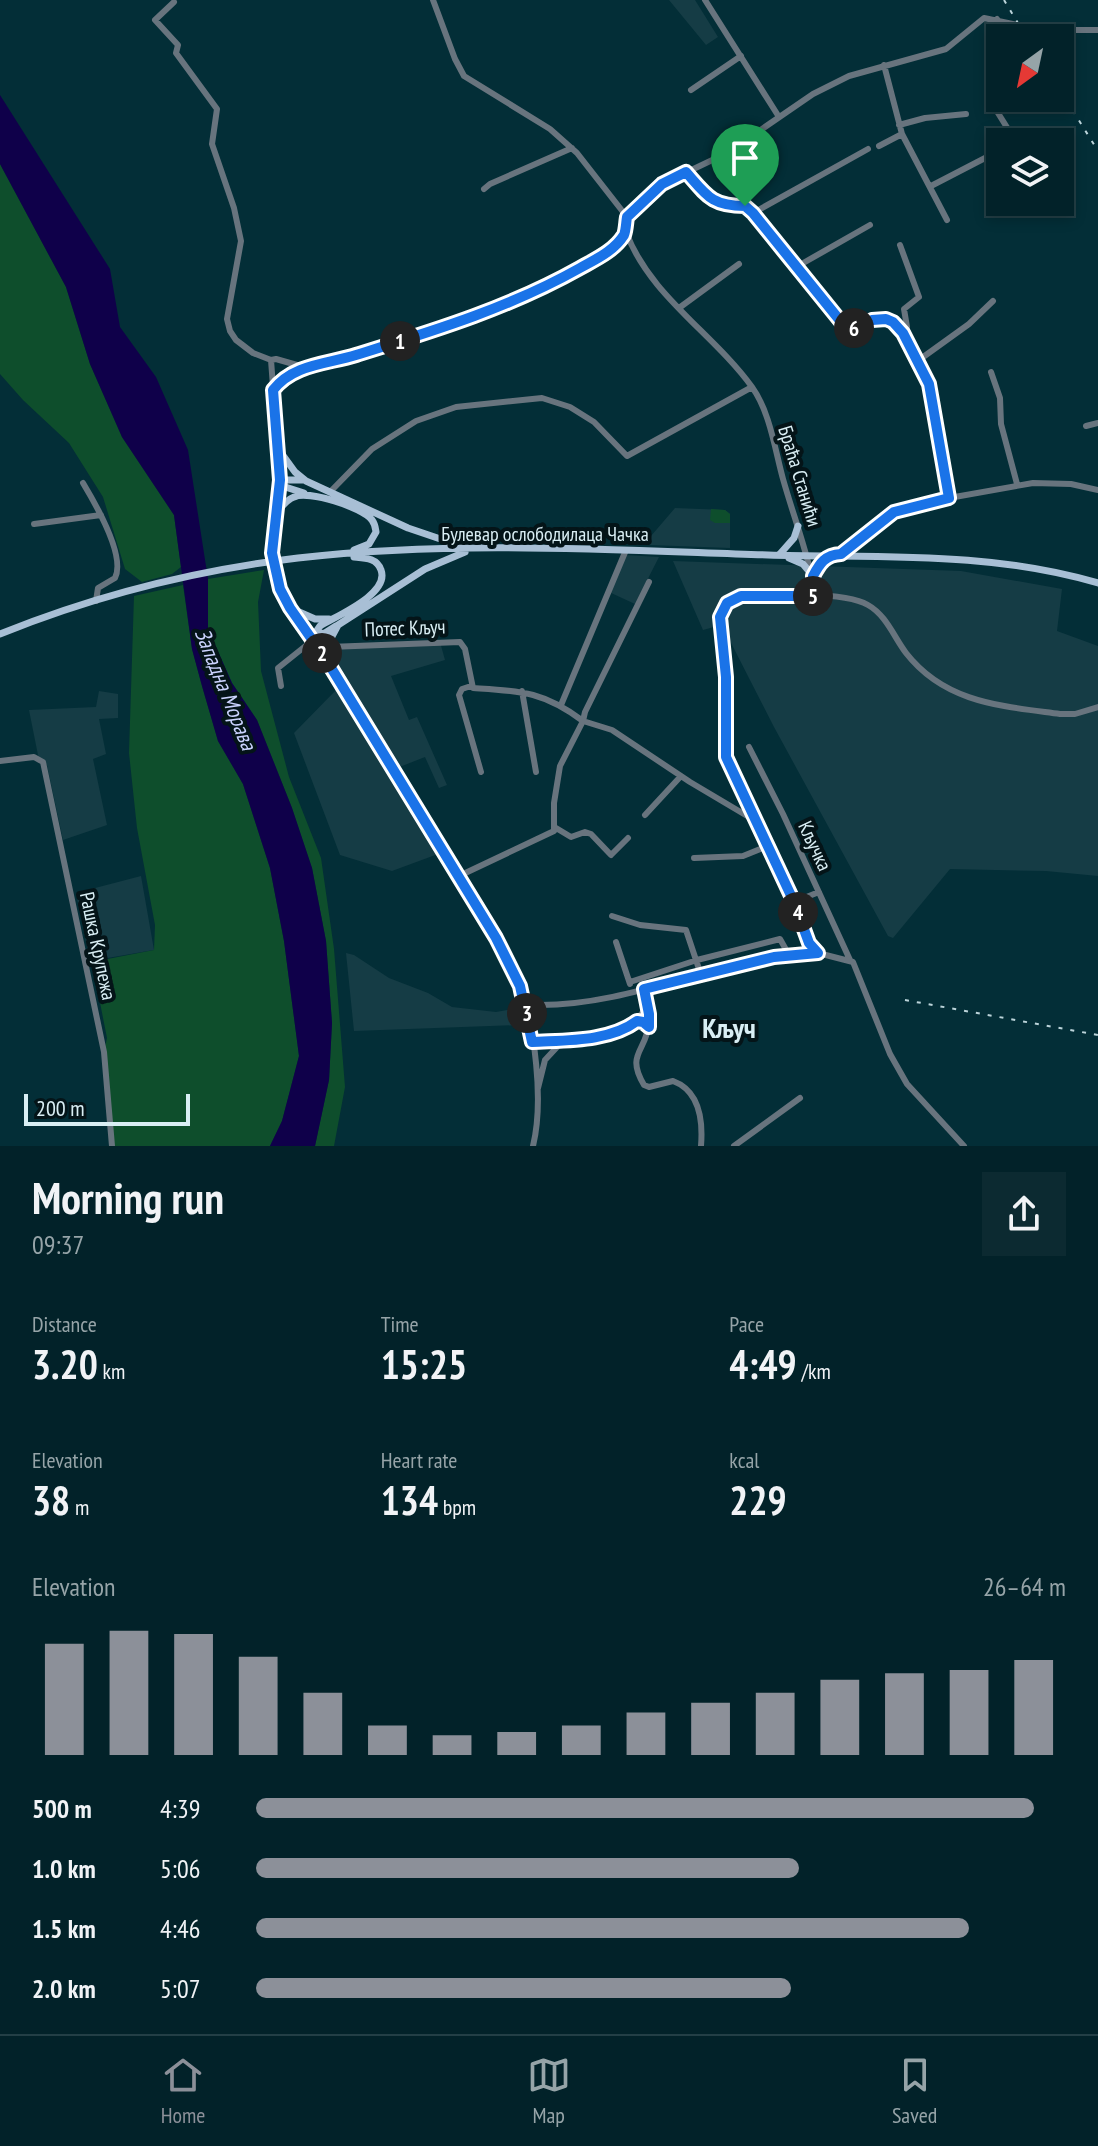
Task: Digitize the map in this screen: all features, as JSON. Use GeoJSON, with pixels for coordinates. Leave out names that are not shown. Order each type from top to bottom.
{"type":"FeatureCollection","features":[{"type":"Feature","properties":{"kind":"main road"},"geometry":{"type":"LineString","coordinates":[[279,450],[306,481],[408,528],[469,549]]}},
{"type":"Feature","properties":{"kind":"main road"},"geometry":{"type":"LineString","coordinates":[[280,483],[306,481]]}},
{"type":"Feature","properties":{"kind":"main road"},"geometry":{"type":"LineString","coordinates":[[280,483],[308,496]]}},
{"type":"Feature","properties":{"kind":"main road"},"geometry":{"type":"LineString","coordinates":[[275,515],[290,499],[308,496],[353,508],[373,522],[376,532],[371,542],[345,554]]}},
{"type":"Feature","properties":{"kind":"main road"},"geometry":{"type":"LineString","coordinates":[[798,526],[794,538],[779,555],[803,564],[813,576],[820,563],[831,555]]}},
{"type":"Feature","properties":{"kind":"main road"},"geometry":{"type":"LineString","coordinates":[[312,637],[325,633],[425,569],[469,549]]}},
{"type":"Feature","properties":{"kind":"main road","name":"Булевар ослободилаца Чачка"},"geometry":{"type":"LineString","coordinates":[[0,634],[96,601],[212,573],[298,558],[345,554],[469,549],[841,554],[960,559],[1058,573],[1098,583]]}},
{"type":"Feature","properties":{"kind":"main road"},"geometry":{"type":"LineString","coordinates":[[312,637],[320,626],[372,595],[382,579],[380,568],[373,560],[345,554]]}},
{"type":"Feature","properties":{"kind":"main road"},"geometry":{"type":"LineString","coordinates":[[290,608],[315,619],[332,618]]}},
{"type":"Feature","properties":{"kind":"main road"},"geometry":{"type":"LineString","coordinates":[[327,661],[331,637],[338,625]]}},
{"type":"Feature","properties":{"kind":"street"},"geometry":{"type":"LineString","coordinates":[[273,390],[283,378],[304,367],[335,361],[513,302],[543,289],[601,256],[626,232],[627,217],[586,161],[550,129],[464,76],[433,0]]}},
{"type":"Feature","properties":{"kind":"street"},"geometry":{"type":"LineString","coordinates":[[705,0],[779,117]]}},
{"type":"Feature","properties":{"kind":"street"},"geometry":{"type":"LineString","coordinates":[[174,2],[155,20],[178,45],[176,53],[217,109],[212,144],[234,208],[241,241],[228,306],[230,331],[253,353],[304,367]]}},
{"type":"Feature","properties":{"kind":"street"},"geometry":{"type":"LineString","coordinates":[[627,217],[662,184],[727,153],[813,94],[849,76],[946,49],[984,18],[1041,30],[1098,30]]}},
{"type":"Feature","properties":{"kind":"street"},"geometry":{"type":"LineString","coordinates":[[997,19],[1000,24]]}},
{"type":"Feature","properties":{"kind":"street"},"geometry":{"type":"LineString","coordinates":[[691,90],[741,56]]}},
{"type":"Feature","properties":{"kind":"street"},"geometry":{"type":"LineString","coordinates":[[884,65],[902,134],[947,220]]}},
{"type":"Feature","properties":{"kind":"street"},"geometry":{"type":"LineString","coordinates":[[899,125],[925,118],[966,114]]}},
{"type":"Feature","properties":{"kind":"street"},"geometry":{"type":"LineString","coordinates":[[879,146],[902,134]]}},
{"type":"Feature","properties":{"kind":"street"},"geometry":{"type":"LineString","coordinates":[[484,189],[572,148]]}},
{"type":"Feature","properties":{"kind":"street"},"geometry":{"type":"LineString","coordinates":[[753,213],[868,149]]}},
{"type":"Feature","properties":{"kind":"street"},"geometry":{"type":"LineString","coordinates":[[931,186],[986,158]]}},
{"type":"Feature","properties":{"kind":"street"},"geometry":{"type":"LineString","coordinates":[[686,172],[711,200],[726,206],[745,206],[753,213],[846,328],[886,319],[903,333],[929,384],[949,498]]}},
{"type":"Feature","properties":{"kind":"street"},"geometry":{"type":"LineString","coordinates":[[798,266],[870,225]]}},
{"type":"Feature","properties":{"kind":"street","name":"Браћа Станићи"},"geometry":{"type":"LineString","coordinates":[[626,232],[646,268],[679,308],[727,356],[760,400],[807,555],[816,596]]}},
{"type":"Feature","properties":{"kind":"street"},"geometry":{"type":"LineString","coordinates":[[900,245],[919,297],[904,309],[907,327],[903,333]]}},
{"type":"Feature","properties":{"kind":"street"},"geometry":{"type":"LineString","coordinates":[[679,308],[739,264]]}},
{"type":"Feature","properties":{"kind":"street"},"geometry":{"type":"LineString","coordinates":[[919,360],[956,334],[993,301]]}},
{"type":"Feature","properties":{"kind":"street"},"geometry":{"type":"LineString","coordinates":[[271,360],[280,483],[272,553],[280,589],[459,876],[513,969],[523,997],[532,1042],[537,1120],[533,1146]]}},
{"type":"Feature","properties":{"kind":"street"},"geometry":{"type":"LineString","coordinates":[[991,372],[1000,398],[1001,424],[1017,484]]}},
{"type":"Feature","properties":{"kind":"street"},"geometry":{"type":"LineString","coordinates":[[330,492],[372,449],[416,421],[456,407],[542,398],[570,407],[594,422],[627,456],[752,387]]}},
{"type":"Feature","properties":{"kind":"street"},"geometry":{"type":"LineString","coordinates":[[1086,426],[1098,423]]}},
{"type":"Feature","properties":{"kind":"street"},"geometry":{"type":"LineString","coordinates":[[83,483],[101,515],[118,568],[112,581],[98,588],[96,601]]}},
{"type":"Feature","properties":{"kind":"street"},"geometry":{"type":"LineString","coordinates":[[841,554],[894,512],[949,498],[1017,484],[1061,483],[1098,490]]}},
{"type":"Feature","properties":{"kind":"street"},"geometry":{"type":"LineString","coordinates":[[34,524],[101,515]]}},
{"type":"Feature","properties":{"kind":"street"},"geometry":{"type":"LineString","coordinates":[[561,705],[626,550]]}},
{"type":"Feature","properties":{"kind":"street"},"geometry":{"type":"LineString","coordinates":[[556,828],[554,803],[560,766],[649,582]]}},
{"type":"Feature","properties":{"kind":"street"},"geometry":{"type":"LineString","coordinates":[[818,953],[809,943],[794,902],[726,757],[727,699],[720,628],[721,611],[732,599],[741,596],[816,596],[844,598],[869,605],[877,611],[917,665],[964,697],[1060,714],[1075,714],[1098,707]]}},
{"type":"Feature","properties":{"kind":"street"},"geometry":{"type":"LineString","coordinates":[[281,686],[278,668],[312,637]]}},
{"type":"Feature","properties":{"kind":"street","name":"Потес Кључ"},"geometry":{"type":"LineString","coordinates":[[329,647],[460,642],[465,649],[471,686]]}},
{"type":"Feature","properties":{"kind":"street"},"geometry":{"type":"LineString","coordinates":[[481,772],[459,695],[462,689],[471,686],[522,691],[561,705],[583,721],[612,730],[756,821]]}},
{"type":"Feature","properties":{"kind":"street"},"geometry":{"type":"LineString","coordinates":[[522,691],[536,772]]}},
{"type":"Feature","properties":{"kind":"street","name":"Кључка"},"geometry":{"type":"LineString","coordinates":[[749,747],[850,960],[857,968],[890,1054],[907,1084],[964,1146]]}},
{"type":"Feature","properties":{"kind":"street","name":"Рашка Крупежа"},"geometry":{"type":"LineString","coordinates":[[0,761],[38,758],[43,762],[104,1052],[112,1146]]}},
{"type":"Feature","properties":{"kind":"street"},"geometry":{"type":"LineString","coordinates":[[645,815],[681,776]]}},
{"type":"Feature","properties":{"kind":"street"},"geometry":{"type":"LineString","coordinates":[[459,876],[556,828]]}},
{"type":"Feature","properties":{"kind":"street"},"geometry":{"type":"LineString","coordinates":[[556,828],[571,837],[585,832],[591,834],[611,855],[628,838]]}},
{"type":"Feature","properties":{"kind":"street"},"geometry":{"type":"LineString","coordinates":[[694,858],[743,856],[768,846]]}},
{"type":"Feature","properties":{"kind":"street"},"geometry":{"type":"LineString","coordinates":[[794,902],[819,892]]}},
{"type":"Feature","properties":{"kind":"street"},"geometry":{"type":"LineString","coordinates":[[612,916],[640,925],[686,930],[701,975]]}},
{"type":"Feature","properties":{"kind":"street"},"geometry":{"type":"LineString","coordinates":[[630,982],[697,960],[780,939],[789,955]]}},
{"type":"Feature","properties":{"kind":"street"},"geometry":{"type":"LineString","coordinates":[[616,942],[633,992]]}},
{"type":"Feature","properties":{"kind":"street"},"geometry":{"type":"LineString","coordinates":[[540,1005],[582,1003],[789,955],[818,953],[850,960]]}},
{"type":"Feature","properties":{"kind":"street"},"geometry":{"type":"LineString","coordinates":[[644,989],[649,1027],[635,1065],[642,1083],[649,1087],[673,1081],[689,1091],[702,1120],[701,1146]]}},
{"type":"Feature","properties":{"kind":"street"},"geometry":{"type":"LineString","coordinates":[[532,1042],[569,1040],[620,1030],[637,1021],[647,1005]]}},
{"type":"Feature","properties":{"kind":"street"},"geometry":{"type":"LineString","coordinates":[[637,1021],[649,1027]]}},
{"type":"Feature","properties":{"kind":"street"},"geometry":{"type":"LineString","coordinates":[[533,1052],[569,1040]]}},
{"type":"Feature","properties":{"kind":"street"},"geometry":{"type":"LineString","coordinates":[[536,1093],[544,1064],[558,1046]]}},
{"type":"Feature","properties":{"kind":"street"},"geometry":{"type":"LineString","coordinates":[[734,1146],[800,1098]]}},
{"type":"Feature","properties":{"kind":"shaded area"},"geometry":{"type":"Polygon","coordinates":[[[669,0],[695,0],[718,37],[706,45],[669,0]]]}},
{"type":"Feature","properties":{"kind":"shaded area"},"geometry":{"type":"Polygon","coordinates":[[[675,508],[725,510],[730,514],[730,548],[650,545],[651,536],[675,508]]]}},
{"type":"Feature","properties":{"kind":"shaded area"},"geometry":{"type":"Polygon","coordinates":[[[625,555],[659,557],[635,604],[609,592],[625,555]]]}},
{"type":"Feature","properties":{"kind":"shaded area"},"geometry":{"type":"Polygon","coordinates":[[[673,561],[961,571],[1062,589],[1057,631],[1098,646],[1098,876],[1046,871],[950,869],[893,938],[888,936],[726,633],[714,627],[703,630],[673,561]]]}},
{"type":"Feature","properties":{"kind":"shaded area"},"geometry":{"type":"Polygon","coordinates":[[[440,642],[445,660],[391,676],[409,720],[417,717],[447,785],[439,788],[425,757],[397,768],[329,647],[440,642]]]}},
{"type":"Feature","properties":{"kind":"shaded area"},"geometry":{"type":"Polygon","coordinates":[[[339,687],[438,854],[392,871],[340,855],[294,733],[339,687]]]}},
{"type":"Feature","properties":{"kind":"shaded area"},"geometry":{"type":"Polygon","coordinates":[[[99,691],[118,694],[118,718],[99,719],[106,754],[93,759],[107,825],[63,840],[47,765],[39,760],[29,710],[96,707],[99,691]]]}},
{"type":"Feature","properties":{"kind":"shaded area"},"geometry":{"type":"Polygon","coordinates":[[[141,876],[154,950],[90,961],[76,893],[141,876]]]}},
{"type":"Feature","properties":{"kind":"shaded area"},"geometry":{"type":"Polygon","coordinates":[[[346,953],[389,978],[428,993],[452,1007],[496,1012],[519,1008],[519,1025],[354,1031],[346,953]]]}},
{"type":"Feature","properties":{"kind":"green space"},"geometry":{"type":"Polygon","coordinates":[[[0,164],[66,287],[90,364],[122,437],[174,515],[181,567],[172,574],[142,582],[125,569],[103,497],[69,443],[0,374],[0,164]]]}},
{"type":"Feature","properties":{"kind":"green space"},"geometry":{"type":"Polygon","coordinates":[[[711,509],[725,510],[730,514],[730,523],[710,520],[711,509]]]}},
{"type":"Feature","properties":{"kind":"green space"},"geometry":{"type":"Polygon","coordinates":[[[264,570],[258,602],[261,671],[289,777],[321,858],[334,949],[345,1087],[334,1146],[315,1146],[329,1080],[332,1023],[326,941],[312,868],[257,720],[232,683],[208,629],[208,579],[264,570]]]}},
{"type":"Feature","properties":{"kind":"green space"},"geometry":{"type":"Polygon","coordinates":[[[183,585],[192,649],[202,686],[218,741],[243,784],[270,868],[284,941],[299,1056],[282,1121],[270,1146],[112,1146],[104,1052],[107,1038],[92,962],[154,950],[155,925],[137,828],[129,753],[134,596],[183,585]]]}},
{"type":"Feature","properties":{"kind":"water","name":"Западна Морава"},"geometry":{"type":"Polygon","coordinates":[[[0,95],[110,269],[120,327],[156,377],[188,450],[208,579],[208,629],[232,683],[257,720],[292,808],[312,868],[326,941],[332,1023],[329,1080],[315,1146],[270,1146],[282,1121],[299,1056],[284,941],[270,868],[243,784],[218,741],[192,649],[174,515],[122,437],[90,364],[66,287],[0,164],[0,95]]]}},
{"type":"Feature","properties":{"kind":"railway"},"geometry":{"type":"LineString","coordinates":[[1004,0],[1019,24]]}},
{"type":"Feature","properties":{"kind":"railway"},"geometry":{"type":"LineString","coordinates":[[1074,112],[1098,151]]}},
{"type":"Feature","properties":{"kind":"railway"},"geometry":{"type":"LineString","coordinates":[[905,1000],[1098,1035]]}},
{"type":"Feature","properties":{"kind":"district","name":"Кључ"},"geometry":{"type":"Point","coordinates":[729,1028]}},
{"type":"Feature","properties":{"kind":"route"},"geometry":{"type":"LineString","coordinates":[[686,172],[711,200],[726,206],[745,206],[798,266],[843,326],[851,329],[872,320],[886,319],[903,333],[926,373],[949,498],[894,512],[841,554],[824,560],[813,576],[816,596],[741,596],[732,599],[721,611],[727,699],[726,757],[794,902],[809,943],[818,953],[774,957],[644,989],[649,1027],[637,1021],[607,1034],[532,1042],[520,986],[496,938],[280,589],[272,553],[280,480],[273,390],[283,378],[304,367],[323,365],[424,333],[543,289],[610,250],[626,232],[627,217],[673,177],[686,172]]}}]}
